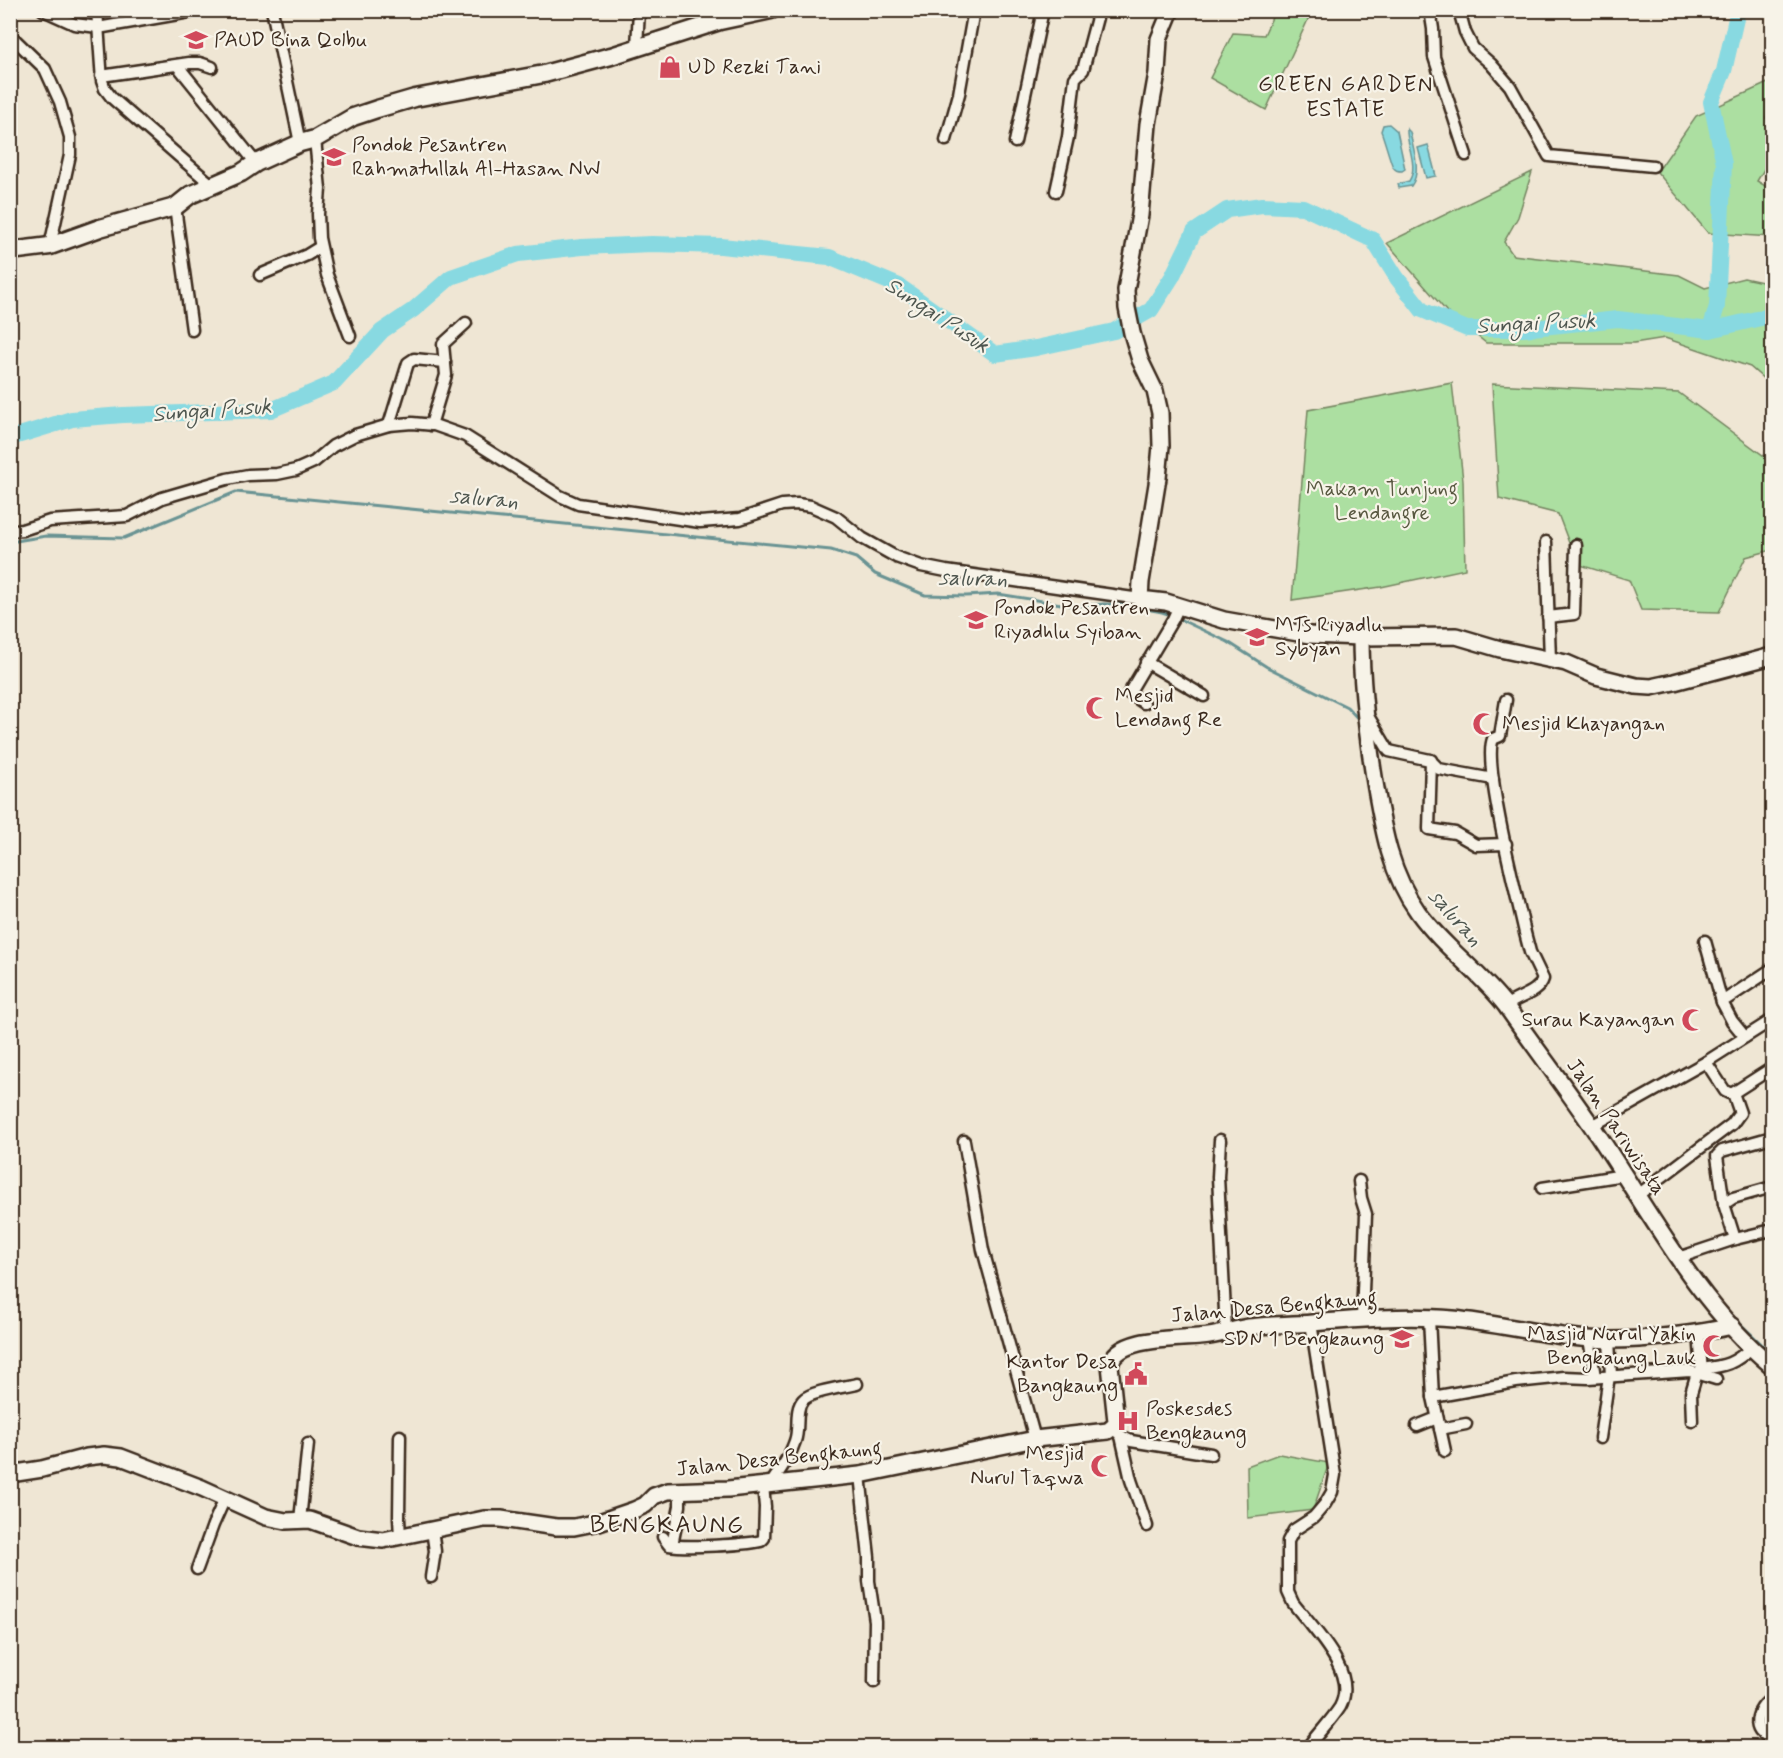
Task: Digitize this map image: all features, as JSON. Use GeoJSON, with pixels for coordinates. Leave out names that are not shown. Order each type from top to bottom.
{"type":"FeatureCollection","features":[{"type":"Feature","properties":{"kind":"main road"},"geometry":{"type":"LineString","coordinates":[[10,251],[50,246],[100,228],[175,207],[190,195],[241,173],[256,163],[307,141],[353,117],[415,98],[543,74],[720,21],[771,10]]}},
{"type":"Feature","properties":{"kind":"street"},"geometry":{"type":"LineString","coordinates":[[43,10],[74,24],[98,27],[201,10]]}},
{"type":"Feature","properties":{"kind":"street"},"geometry":{"type":"LineString","coordinates":[[97,10],[101,76],[105,89],[112,98],[213,186]]}},
{"type":"Feature","properties":{"kind":"street"},"geometry":{"type":"LineString","coordinates":[[272,10],[320,189],[318,222],[320,247],[327,275],[350,336]]}},
{"type":"Feature","properties":{"kind":"street"},"geometry":{"type":"LineString","coordinates":[[637,47],[639,10]]}},
{"type":"Feature","properties":{"kind":"street"},"geometry":{"type":"LineString","coordinates":[[946,140],[960,94],[974,10]]}},
{"type":"Feature","properties":{"kind":"street"},"geometry":{"type":"LineString","coordinates":[[1015,142],[1043,10]]}},
{"type":"Feature","properties":{"kind":"street"},"geometry":{"type":"LineString","coordinates":[[1056,191],[1068,137],[1075,77],[1083,69],[1099,10]]}},
{"type":"Feature","properties":{"kind":"street"},"geometry":{"type":"LineString","coordinates":[[1140,599],[1161,446],[1158,398],[1140,360],[1127,308],[1127,281],[1140,215],[1148,124],[1158,63],[1159,39],[1171,10]]}},
{"type":"Feature","properties":{"kind":"street"},"geometry":{"type":"LineString","coordinates":[[1430,10],[1434,57],[1466,155]]}},
{"type":"Feature","properties":{"kind":"street"},"geometry":{"type":"LineString","coordinates":[[1459,10],[1465,32],[1473,48],[1510,86],[1549,156],[1653,166]]}},
{"type":"Feature","properties":{"kind":"street"},"geometry":{"type":"LineString","coordinates":[[10,35],[45,69],[60,102],[70,137],[69,155],[50,246]]}},
{"type":"Feature","properties":{"kind":"street"},"geometry":{"type":"LineString","coordinates":[[101,76],[200,63],[212,67]]}},
{"type":"Feature","properties":{"kind":"street"},"geometry":{"type":"LineString","coordinates":[[177,65],[256,163]]}},
{"type":"Feature","properties":{"kind":"street"},"geometry":{"type":"LineString","coordinates":[[175,207],[192,330]]}},
{"type":"Feature","properties":{"kind":"street"},"geometry":{"type":"LineString","coordinates":[[260,275],[320,247]]}},
{"type":"Feature","properties":{"kind":"street"},"geometry":{"type":"LineString","coordinates":[[430,425],[446,375],[443,344],[466,323]]}},
{"type":"Feature","properties":{"kind":"street"},"geometry":{"type":"LineString","coordinates":[[389,425],[408,363],[414,359],[445,362]]}},
{"type":"Feature","properties":{"kind":"street"},"geometry":{"type":"LineString","coordinates":[[10,531],[22,530],[50,521],[127,516],[162,498],[227,479],[296,470],[309,465],[327,449],[366,431],[389,425],[412,423],[430,425],[465,436],[560,496],[578,504],[700,522],[740,519],[782,505],[811,506],[836,517],[862,538],[885,551],[921,566],[1140,599],[1176,611],[1310,634],[1361,637],[1456,636],[1500,649],[1566,663],[1612,681],[1651,687],[1773,657]]}},
{"type":"Feature","properties":{"kind":"street"},"geometry":{"type":"LineString","coordinates":[[1546,542],[1550,660]]}},
{"type":"Feature","properties":{"kind":"street"},"geometry":{"type":"LineString","coordinates":[[1548,616],[1574,614],[1576,545]]}},
{"type":"Feature","properties":{"kind":"street"},"geometry":{"type":"LineString","coordinates":[[1144,703],[1129,693],[1176,611]]}},
{"type":"Feature","properties":{"kind":"street","name":"Jalan Pariwisata"},"geometry":{"type":"LineString","coordinates":[[1361,637],[1366,722],[1383,831],[1400,881],[1425,921],[1509,1004],[1595,1124],[1624,1174],[1641,1193],[1682,1257],[1718,1329],[1752,1347],[1773,1366]]}},
{"type":"Feature","properties":{"kind":"street"},"geometry":{"type":"LineString","coordinates":[[1146,662],[1204,696]]}},
{"type":"Feature","properties":{"kind":"street"},"geometry":{"type":"LineString","coordinates":[[1506,700],[1500,736],[1493,739],[1491,746],[1492,779],[1530,952],[1543,979],[1540,987],[1509,1004]]}},
{"type":"Feature","properties":{"kind":"street"},"geometry":{"type":"LineString","coordinates":[[1366,722],[1389,751],[1431,760],[1439,769],[1492,779]]}},
{"type":"Feature","properties":{"kind":"street"},"geometry":{"type":"LineString","coordinates":[[1431,760],[1428,811],[1430,831],[1455,833],[1476,845],[1506,844]]}},
{"type":"Feature","properties":{"kind":"street"},"geometry":{"type":"LineString","coordinates":[[1705,941],[1722,1002],[1732,1021],[1745,1037]]}},
{"type":"Feature","properties":{"kind":"street"},"geometry":{"type":"LineString","coordinates":[[1722,1002],[1773,969]]}},
{"type":"Feature","properties":{"kind":"street"},"geometry":{"type":"LineString","coordinates":[[1595,1124],[1706,1062],[1773,1020]]}},
{"type":"Feature","properties":{"kind":"street"},"geometry":{"type":"LineString","coordinates":[[1706,1062],[1725,1091],[1733,1093],[1773,1068]]}},
{"type":"Feature","properties":{"kind":"street"},"geometry":{"type":"LineString","coordinates":[[1641,1193],[1732,1124],[1740,1113],[1733,1093]]}},
{"type":"Feature","properties":{"kind":"street"},"geometry":{"type":"LineString","coordinates":[[1735,1239],[1724,1204],[1717,1159],[1719,1154],[1773,1137]]}},
{"type":"Feature","properties":{"kind":"street"},"geometry":{"type":"LineString","coordinates":[[1220,1140],[1218,1177],[1226,1331]]}},
{"type":"Feature","properties":{"kind":"street"},"geometry":{"type":"LineString","coordinates":[[964,1141],[983,1250],[1035,1438]]}},
{"type":"Feature","properties":{"kind":"street"},"geometry":{"type":"LineString","coordinates":[[1542,1188],[1624,1174]]}},
{"type":"Feature","properties":{"kind":"street"},"geometry":{"type":"LineString","coordinates":[[1359,1181],[1366,1214],[1362,1318]]}},
{"type":"Feature","properties":{"kind":"street"},"geometry":{"type":"LineString","coordinates":[[1724,1204],[1741,1196],[1773,1187]]}},
{"type":"Feature","properties":{"kind":"street"},"geometry":{"type":"LineString","coordinates":[[1682,1257],[1735,1239],[1773,1230]]}},
{"type":"Feature","properties":{"kind":"street","name":"Jalan Desa Bengkaung"},"geometry":{"type":"LineString","coordinates":[[10,1474],[42,1469],[87,1456],[112,1456],[137,1462],[266,1517],[286,1521],[315,1521],[367,1540],[383,1540],[493,1518],[556,1527],[581,1526],[634,1510],[645,1505],[660,1493],[680,1490],[728,1489],[860,1475],[1035,1438],[1106,1431],[1117,1432],[1110,1364],[1115,1356],[1126,1348],[1159,1339],[1210,1336],[1251,1327],[1362,1318],[1429,1318],[1494,1323],[1562,1335],[1609,1340],[1718,1329]]}},
{"type":"Feature","properties":{"kind":"street"},"geometry":{"type":"LineString","coordinates":[[1429,1318],[1433,1397],[1445,1450]]}},
{"type":"Feature","properties":{"kind":"street"},"geometry":{"type":"LineString","coordinates":[[1308,1748],[1340,1707],[1344,1687],[1343,1674],[1337,1661],[1293,1603],[1288,1592],[1287,1541],[1294,1530],[1314,1517],[1325,1504],[1334,1486],[1335,1476],[1311,1323]]}},
{"type":"Feature","properties":{"kind":"street"},"geometry":{"type":"LineString","coordinates":[[1692,1421],[1691,1393],[1718,1329]]}},
{"type":"Feature","properties":{"kind":"street"},"geometry":{"type":"LineString","coordinates":[[1589,1338],[1595,1377]]}},
{"type":"Feature","properties":{"kind":"street"},"geometry":{"type":"LineString","coordinates":[[1600,1438],[1610,1376],[1609,1340]]}},
{"type":"Feature","properties":{"kind":"street"},"geometry":{"type":"LineString","coordinates":[[1700,1372],[1731,1364],[1752,1347]]}},
{"type":"Feature","properties":{"kind":"street"},"geometry":{"type":"LineString","coordinates":[[1433,1397],[1533,1380],[1690,1371],[1700,1372],[1716,1379]]}},
{"type":"Feature","properties":{"kind":"street"},"geometry":{"type":"LineString","coordinates":[[663,1537],[669,1545],[716,1545],[761,1541],[764,1538],[766,1485],[787,1460],[793,1448],[803,1400],[810,1395],[857,1384]]}},
{"type":"Feature","properties":{"kind":"street"},"geometry":{"type":"LineString","coordinates":[[1417,1426],[1466,1424]]}},
{"type":"Feature","properties":{"kind":"street"},"geometry":{"type":"LineString","coordinates":[[1117,1432],[1140,1443],[1211,1454]]}},
{"type":"Feature","properties":{"kind":"street"},"geometry":{"type":"LineString","coordinates":[[1117,1432],[1147,1526]]}},
{"type":"Feature","properties":{"kind":"street"},"geometry":{"type":"LineString","coordinates":[[400,1436],[400,1537]]}},
{"type":"Feature","properties":{"kind":"street"},"geometry":{"type":"LineString","coordinates":[[300,1520],[308,1444]]}},
{"type":"Feature","properties":{"kind":"street"},"geometry":{"type":"LineString","coordinates":[[860,1475],[869,1581],[875,1621],[874,1682]]}},
{"type":"Feature","properties":{"kind":"street"},"geometry":{"type":"LineString","coordinates":[[672,1545],[680,1506],[680,1490]]}},
{"type":"Feature","properties":{"kind":"street"},"geometry":{"type":"LineString","coordinates":[[197,1569],[225,1498]]}},
{"type":"Feature","properties":{"kind":"street"},"geometry":{"type":"LineString","coordinates":[[431,1577],[435,1551],[432,1530]]}},
{"type":"Feature","properties":{"kind":"street"},"geometry":{"type":"LineString","coordinates":[[1773,1699],[1761,1707],[1757,1720],[1762,1732],[1773,1737]]}},
{"type":"Feature","properties":{"kind":"green space"},"geometry":{"type":"Polygon","coordinates":[[[1275,11],[1312,11],[1266,110],[1210,78],[1233,33],[1264,35],[1275,11]]]}},
{"type":"Feature","properties":{"kind":"green space"},"geometry":{"type":"Polygon","coordinates":[[[1772,81],[1766,118],[1772,124],[1772,156],[1757,181],[1772,190],[1772,237],[1708,233],[1657,172],[1696,116],[1772,81]]]}},
{"type":"Feature","properties":{"kind":"green space"},"geometry":{"type":"Polygon","coordinates":[[[1532,172],[1518,217],[1504,242],[1513,255],[1679,275],[1705,288],[1744,278],[1772,284],[1772,386],[1750,367],[1665,338],[1634,343],[1486,343],[1447,312],[1387,243],[1532,172]]]}},
{"type":"Feature","properties":{"kind":"green space","name":"Makam Tunjung Lendangre"},"geometry":{"type":"Polygon","coordinates":[[[1452,383],[1463,480],[1465,569],[1381,587],[1292,600],[1308,410],[1452,383]]]}},
{"type":"Feature","properties":{"kind":"green space"},"geometry":{"type":"Polygon","coordinates":[[[1492,384],[1679,393],[1772,462],[1772,550],[1746,557],[1719,612],[1641,610],[1629,580],[1577,564],[1558,514],[1499,499],[1492,384]]]}},
{"type":"Feature","properties":{"kind":"green space"},"geometry":{"type":"Polygon","coordinates":[[[1279,1454],[1329,1463],[1313,1510],[1248,1518],[1247,1466],[1279,1454]]]}},
{"type":"Feature","properties":{"kind":"water"},"geometry":{"type":"Polygon","coordinates":[[[1389,124],[1397,131],[1405,169],[1402,171],[1393,167],[1381,131],[1383,125],[1389,124]]]}},
{"type":"Feature","properties":{"kind":"water"},"geometry":{"type":"Polygon","coordinates":[[[1407,129],[1410,132],[1415,152],[1416,174],[1411,186],[1399,188],[1398,184],[1409,181],[1413,169],[1407,129]]]}},
{"type":"Feature","properties":{"kind":"water"},"geometry":{"type":"Polygon","coordinates":[[[1428,145],[1436,176],[1426,178],[1418,148],[1428,145]]]}},
{"type":"Feature","properties":{"kind":"waterway"},"geometry":{"type":"LineString","coordinates":[[1710,330],[1717,306],[1724,164],[1711,102],[1724,71],[1738,10]]}},
{"type":"Feature","properties":{"kind":"waterway","name":"Sungai Pusuk"},"geometry":{"type":"LineString","coordinates":[[10,438],[72,419],[271,410],[334,383],[382,331],[413,310],[451,277],[518,254],[582,247],[652,244],[721,246],[829,257],[899,286],[995,354],[1036,348],[1114,331],[1151,310],[1172,277],[1194,232],[1227,210],[1262,205],[1303,207],[1373,240],[1397,278],[1422,310],[1467,329],[1523,329],[1618,319],[1710,330],[1765,317],[1772,321]]}},
{"type":"Feature","properties":{"kind":"waterway","name":"saluran"},"geometry":{"type":"LineString","coordinates":[[10,542],[46,536],[124,538],[236,492],[831,550],[856,558],[875,574],[925,595],[998,594],[1074,606],[1125,605],[1171,615]]}},
{"type":"Feature","properties":{"kind":"waterway","name":"saluran"},"geometry":{"type":"LineString","coordinates":[[1177,618],[1228,642],[1267,667],[1347,707],[1361,722]]}},
{"type":"Feature","properties":{"kind":"waterway"},"geometry":{"type":"LineString","coordinates":[[1726,1310],[1772,1354]]}},
{"type":"Feature","properties":{"kind":"place","name":"PAUD Bina Qolbu"},"geometry":{"type":"Point","coordinates":[196,40]}},
{"type":"Feature","properties":{"kind":"place","name":"UD Rezki Tani"},"geometry":{"type":"Point","coordinates":[670,67]}},
{"type":"Feature","properties":{"kind":"place","name":"Pondok Pesantren Rahmatullah Al-Hasan NW"},"geometry":{"type":"Point","coordinates":[334,157]}},
{"type":"Feature","properties":{"kind":"place","name":"Pondok Pesantren Riyadhlu Syiban"},"geometry":{"type":"Point","coordinates":[976,620]}},
{"type":"Feature","properties":{"kind":"place","name":"MTs Riyadlu Sybyan"},"geometry":{"type":"Point","coordinates":[1257,637]}},
{"type":"Feature","properties":{"kind":"place","name":"Mesjid Lendang Re"},"geometry":{"type":"Point","coordinates":[1097,708]}},
{"type":"Feature","properties":{"kind":"place","name":"Mesjid Khayangan"},"geometry":{"type":"Point","coordinates":[1484,724]}},
{"type":"Feature","properties":{"kind":"place","name":"Surau Kayangan"},"geometry":{"type":"Point","coordinates":[1693,1020]}},
{"type":"Feature","properties":{"kind":"place","name":"SDN 1 Bengkaung"},"geometry":{"type":"Point","coordinates":[1402,1339]}},
{"type":"Feature","properties":{"kind":"place","name":"Masjid Nurul Yakin Bengkaung Lauk"},"geometry":{"type":"Point","coordinates":[1714,1346]}},
{"type":"Feature","properties":{"kind":"place","name":"Kantor Desa Bangkaung"},"geometry":{"type":"Point","coordinates":[1136,1374]}},
{"type":"Feature","properties":{"kind":"place","name":"Poskesdes Bengkaung"},"geometry":{"type":"Point","coordinates":[1128,1421]}},
{"type":"Feature","properties":{"kind":"place","name":"Mesjid Nurul Taqwa"},"geometry":{"type":"Point","coordinates":[1102,1466]}},
{"type":"Feature","properties":{"kind":"district","name":"GREEN GARDEN ESTATE"},"geometry":{"type":"Point","coordinates":[1346,98]}},
{"type":"Feature","properties":{"kind":"district","name":"BENGKAUNG"},"geometry":{"type":"Point","coordinates":[667,1525]}}]}
